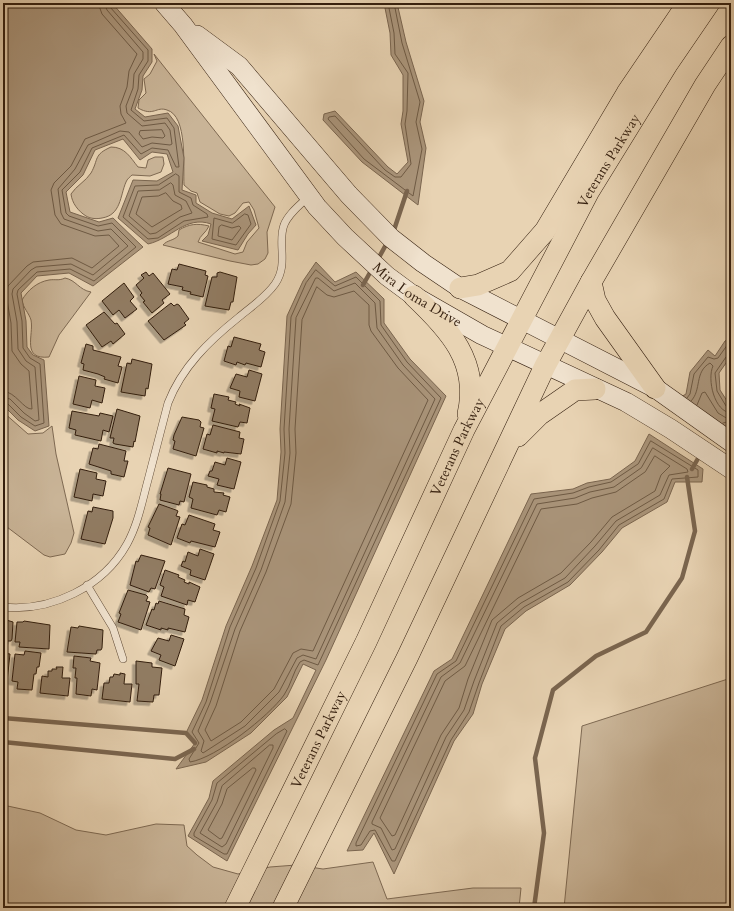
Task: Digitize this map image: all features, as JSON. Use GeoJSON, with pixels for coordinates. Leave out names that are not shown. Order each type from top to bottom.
{"type":"FeatureCollection","features":[{"type":"Feature","properties":{"kind":"main road","name":"Mira Loma Drive"},"geometry":{"type":"LineString","coordinates":[[164,3],[183,25],[308,197],[330,222],[387,276],[414,296],[507,348],[626,402],[656,419],[731,469]]}},
{"type":"Feature","properties":{"kind":"main road"},"geometry":{"type":"LineString","coordinates":[[460,288],[478,285],[510,272],[544,231],[627,93],[688,3]]}},
{"type":"Feature","properties":{"kind":"main road","name":"Veterans Parkway"},"geometry":{"type":"LineString","coordinates":[[235,908],[366,642],[464,430],[589,191],[668,63],[709,3]]}},
{"type":"Feature","properties":{"kind":"main road","name":"Mira Loma Drive"},"geometry":{"type":"LineString","coordinates":[[183,25],[239,66],[349,196],[391,238],[408,252],[460,288],[523,318],[655,388],[730,441]]}},
{"type":"Feature","properties":{"kind":"main road"},"geometry":{"type":"LineString","coordinates":[[283,908],[408,658],[545,366],[591,282],[705,85],[731,46]]}},
{"type":"Feature","properties":{"kind":"main road"},"geometry":{"type":"LineString","coordinates":[[591,282],[595,300],[605,318],[655,388]]}},
{"type":"Feature","properties":{"kind":"main road"},"geometry":{"type":"LineString","coordinates":[[414,296],[442,322],[460,350],[470,377],[472,397],[464,430]]}},
{"type":"Feature","properties":{"kind":"main road"},"geometry":{"type":"LineString","coordinates":[[508,447],[539,415],[569,394],[575,390],[595,388]]}},
{"type":"Feature","properties":{"kind":"lane"},"geometry":{"type":"LineString","coordinates":[[3,607],[42,606],[63,599],[88,586],[110,566],[126,545],[136,522],[168,403],[175,386],[198,354],[219,333],[266,294],[276,283],[283,259],[284,225],[288,218],[308,197]]}},
{"type":"Feature","properties":{"kind":"lane"},"geometry":{"type":"LineString","coordinates":[[88,586],[113,628],[123,659]]}},
{"type":"Feature","properties":{"kind":"shaded area"},"geometry":{"type":"Polygon","coordinates":[[[154,54],[275,207],[267,232],[268,253],[265,259],[258,264],[251,265],[230,261],[163,245],[178,236],[179,230],[190,225],[209,226],[198,242],[235,254],[243,252],[247,242],[259,228],[254,210],[249,202],[243,203],[235,213],[229,216],[220,214],[200,202],[197,193],[191,191],[184,185],[183,143],[178,122],[174,114],[163,109],[148,112],[138,108],[139,100],[146,93],[144,79],[150,74],[157,61],[154,54]]]}},
{"type":"Feature","properties":{"kind":"shaded area"},"geometry":{"type":"Polygon","coordinates":[[[111,147],[116,147],[124,151],[130,156],[138,167],[146,168],[148,160],[155,157],[163,157],[164,164],[161,172],[150,176],[132,175],[126,181],[119,204],[113,213],[102,218],[90,218],[83,214],[74,204],[71,194],[91,173],[101,152],[111,147]]]}},
{"type":"Feature","properties":{"kind":"shaded area"},"geometry":{"type":"Polygon","coordinates":[[[65,278],[91,292],[59,335],[49,357],[40,357],[35,355],[32,351],[31,320],[22,300],[30,290],[37,285],[49,280],[59,280],[65,278]]]}},
{"type":"Feature","properties":{"kind":"shaded area"},"geometry":{"type":"Polygon","coordinates":[[[3,412],[28,434],[43,433],[52,426],[56,454],[74,533],[65,554],[50,557],[44,555],[3,524],[3,412]]]}},
{"type":"Feature","properties":{"kind":"shaded area"},"geometry":{"type":"Polygon","coordinates":[[[731,678],[731,908],[564,908],[582,726],[731,678]]]}},
{"type":"Feature","properties":{"kind":"shaded area"},"geometry":{"type":"Polygon","coordinates":[[[3,805],[40,813],[76,830],[106,835],[156,824],[184,825],[187,846],[213,867],[238,874],[270,867],[296,865],[323,869],[373,862],[387,899],[473,888],[521,888],[519,908],[3,908],[3,805]]]}},
{"type":"Feature","properties":{"kind":"water"},"geometry":{"type":"Polygon","coordinates":[[[3,3],[112,3],[152,49],[152,62],[143,76],[142,90],[135,109],[145,117],[168,113],[178,126],[184,158],[182,190],[196,195],[196,203],[212,213],[232,219],[249,206],[256,225],[248,234],[238,250],[202,241],[208,235],[211,224],[202,222],[186,225],[164,238],[148,244],[118,218],[133,180],[157,181],[173,172],[167,154],[152,152],[140,160],[123,139],[95,150],[83,175],[66,192],[70,212],[99,222],[113,218],[143,247],[93,286],[69,273],[37,276],[21,293],[26,321],[27,347],[33,355],[44,360],[49,426],[35,431],[18,420],[3,405],[3,3]]]}},
{"type":"Feature","properties":{"kind":"water"},"geometry":{"type":"Polygon","coordinates":[[[384,3],[397,3],[406,42],[424,101],[420,122],[426,148],[418,205],[362,162],[323,120],[324,114],[335,111],[388,167],[397,174],[408,162],[401,124],[403,111],[403,75],[391,55],[390,33],[384,3]]]}},
{"type":"Feature","properties":{"kind":"water"},"geometry":{"type":"Polygon","coordinates":[[[316,262],[335,282],[356,272],[384,299],[384,323],[410,359],[446,396],[326,660],[227,861],[188,836],[209,798],[213,781],[274,730],[293,718],[316,670],[303,664],[287,697],[251,733],[206,762],[176,769],[195,743],[186,733],[202,700],[226,626],[252,566],[277,500],[281,452],[280,429],[287,316],[303,281],[316,262]]]}},
{"type":"Feature","properties":{"kind":"water"},"geometry":{"type":"Polygon","coordinates":[[[731,338],[731,356],[719,373],[720,390],[731,407],[731,435],[667,405],[686,394],[690,372],[708,350],[715,356],[725,341],[731,338]]]}},
{"type":"Feature","properties":{"kind":"water"},"geometry":{"type":"Polygon","coordinates":[[[649,434],[703,469],[702,482],[675,482],[667,502],[622,528],[602,552],[570,585],[526,611],[505,629],[482,684],[473,714],[454,741],[394,874],[374,833],[363,850],[347,851],[434,671],[452,659],[531,494],[573,489],[587,483],[610,479],[635,461],[649,434]]]}},
{"type":"Feature","properties":{"kind":"building"},"geometry":{"type":"Polygon","coordinates":[[[179,264],[206,271],[205,275],[208,276],[203,297],[190,294],[191,292],[182,290],[183,287],[168,284],[172,269],[177,270],[179,264]]]}},
{"type":"Feature","properties":{"kind":"building"},"geometry":{"type":"Polygon","coordinates":[[[146,272],[149,276],[153,273],[170,294],[162,300],[164,303],[152,313],[143,302],[145,301],[140,295],[142,293],[136,285],[144,278],[141,275],[146,272]]]}},
{"type":"Feature","properties":{"kind":"building"},"geometry":{"type":"Polygon","coordinates":[[[220,272],[237,277],[233,302],[231,302],[229,310],[205,306],[212,277],[217,277],[217,273],[220,272]]]}},
{"type":"Feature","properties":{"kind":"building"},"geometry":{"type":"Polygon","coordinates":[[[124,283],[134,297],[130,301],[137,309],[125,318],[119,310],[113,315],[102,301],[124,283]]]}},
{"type":"Feature","properties":{"kind":"building"},"geometry":{"type":"Polygon","coordinates":[[[171,303],[174,306],[177,304],[179,305],[189,319],[184,323],[186,325],[164,340],[148,321],[171,303]]]}},
{"type":"Feature","properties":{"kind":"building"},"geometry":{"type":"Polygon","coordinates":[[[104,312],[115,324],[117,323],[125,334],[113,344],[111,341],[102,347],[86,325],[104,312]]]}},
{"type":"Feature","properties":{"kind":"building"},"geometry":{"type":"Polygon","coordinates":[[[234,337],[261,344],[259,350],[265,352],[261,367],[246,363],[245,365],[237,362],[236,365],[224,361],[228,346],[231,347],[234,337]]]}},
{"type":"Feature","properties":{"kind":"building"},"geometry":{"type":"Polygon","coordinates":[[[86,344],[93,346],[93,350],[121,357],[118,366],[122,367],[118,383],[104,379],[105,377],[98,374],[83,370],[84,364],[81,363],[86,344]]]}},
{"type":"Feature","properties":{"kind":"building"},"geometry":{"type":"Polygon","coordinates":[[[132,359],[152,364],[148,389],[146,388],[145,396],[121,392],[127,363],[131,364],[132,359]]]}},
{"type":"Feature","properties":{"kind":"building"},"geometry":{"type":"Polygon","coordinates":[[[249,370],[262,374],[255,401],[239,397],[240,391],[230,388],[236,374],[247,377],[249,370]]]}},
{"type":"Feature","properties":{"kind":"building"},"geometry":{"type":"Polygon","coordinates":[[[79,376],[96,380],[95,386],[105,388],[102,403],[92,400],[90,408],[73,404],[79,376]]]}},
{"type":"Feature","properties":{"kind":"building"},"geometry":{"type":"Polygon","coordinates":[[[214,394],[229,397],[228,400],[236,402],[235,404],[250,408],[247,423],[240,422],[238,427],[212,421],[215,409],[211,408],[214,394]]]}},
{"type":"Feature","properties":{"kind":"building"},"geometry":{"type":"Polygon","coordinates":[[[117,409],[140,416],[133,447],[115,444],[113,443],[114,438],[110,438],[117,409]]]}},
{"type":"Feature","properties":{"kind":"building"},"geometry":{"type":"Polygon","coordinates":[[[72,411],[99,416],[100,413],[113,416],[109,432],[103,430],[101,441],[75,435],[76,430],[69,428],[72,411]]]}},
{"type":"Feature","properties":{"kind":"building"},"geometry":{"type":"Polygon","coordinates":[[[182,417],[199,420],[201,422],[200,427],[204,428],[196,456],[173,449],[175,441],[173,440],[174,435],[182,417]]]}},
{"type":"Feature","properties":{"kind":"building"},"geometry":{"type":"Polygon","coordinates":[[[213,425],[240,432],[239,438],[244,439],[241,454],[217,451],[217,453],[203,449],[207,434],[210,435],[213,425]]]}},
{"type":"Feature","properties":{"kind":"building"},"geometry":{"type":"Polygon","coordinates":[[[99,444],[126,451],[124,461],[128,461],[124,477],[111,474],[111,471],[89,464],[93,448],[98,449],[99,444]]]}},
{"type":"Feature","properties":{"kind":"building"},"geometry":{"type":"Polygon","coordinates":[[[227,458],[241,462],[234,489],[217,485],[219,479],[208,476],[210,471],[212,471],[215,462],[225,465],[227,458]]]}},
{"type":"Feature","properties":{"kind":"building"},"geometry":{"type":"Polygon","coordinates":[[[168,468],[191,474],[184,502],[180,501],[179,505],[160,500],[160,494],[168,468]]]}},
{"type":"Feature","properties":{"kind":"building"},"geometry":{"type":"Polygon","coordinates":[[[80,469],[97,473],[96,479],[106,481],[103,496],[93,494],[92,501],[74,497],[80,469]]]}},
{"type":"Feature","properties":{"kind":"building"},"geometry":{"type":"Polygon","coordinates":[[[193,482],[207,485],[207,487],[214,489],[214,492],[224,493],[223,495],[230,497],[226,512],[219,510],[217,515],[191,508],[193,499],[189,497],[193,482]]]}},
{"type":"Feature","properties":{"kind":"building"},"geometry":{"type":"Polygon","coordinates":[[[159,504],[178,511],[176,516],[180,517],[171,545],[148,535],[150,528],[148,527],[159,504]]]}},
{"type":"Feature","properties":{"kind":"building"},"geometry":{"type":"Polygon","coordinates":[[[93,507],[113,511],[113,518],[105,544],[81,539],[88,511],[92,512],[93,507]]]}},
{"type":"Feature","properties":{"kind":"building"},"geometry":{"type":"Polygon","coordinates":[[[189,515],[215,524],[213,530],[220,532],[215,547],[191,541],[190,543],[177,538],[182,524],[185,525],[189,515]]]}},
{"type":"Feature","properties":{"kind":"building"},"geometry":{"type":"Polygon","coordinates":[[[200,549],[214,554],[205,580],[190,575],[191,570],[181,566],[183,561],[185,562],[188,552],[198,556],[200,549]]]}},
{"type":"Feature","properties":{"kind":"building"},"geometry":{"type":"Polygon","coordinates":[[[141,555],[165,561],[155,589],[151,588],[149,592],[130,585],[136,561],[138,562],[141,555]]]}},
{"type":"Feature","properties":{"kind":"building"},"geometry":{"type":"Polygon","coordinates":[[[165,570],[179,575],[178,577],[185,580],[184,582],[189,584],[189,582],[200,587],[195,602],[188,600],[187,605],[161,596],[164,587],[160,585],[165,570]]]}},
{"type":"Feature","properties":{"kind":"building"},"geometry":{"type":"Polygon","coordinates":[[[128,590],[146,595],[148,597],[146,601],[150,602],[141,630],[118,622],[121,614],[119,613],[128,590]]]}},
{"type":"Feature","properties":{"kind":"building"},"geometry":{"type":"Polygon","coordinates":[[[159,601],[185,609],[184,615],[189,617],[185,632],[168,628],[168,630],[161,628],[161,630],[146,625],[152,609],[154,610],[156,603],[158,604],[159,601]]]}},
{"type":"Feature","properties":{"kind":"building"},"geometry":{"type":"Polygon","coordinates":[[[3,619],[13,622],[12,639],[11,641],[6,641],[6,646],[3,646],[3,619]]]}},
{"type":"Feature","properties":{"kind":"building"},"geometry":{"type":"Polygon","coordinates":[[[24,621],[50,625],[49,649],[19,647],[20,642],[15,642],[17,622],[24,621]]]}},
{"type":"Feature","properties":{"kind":"building"},"geometry":{"type":"Polygon","coordinates":[[[79,626],[103,630],[102,648],[101,650],[97,650],[96,654],[67,652],[71,627],[78,628],[79,626]]]}},
{"type":"Feature","properties":{"kind":"building"},"geometry":{"type":"Polygon","coordinates":[[[171,635],[184,639],[175,666],[159,660],[161,655],[151,651],[158,638],[169,641],[171,635]]]}},
{"type":"Feature","properties":{"kind":"building"},"geometry":{"type":"Polygon","coordinates":[[[25,651],[41,653],[39,667],[37,667],[36,674],[34,674],[32,690],[17,689],[18,682],[12,681],[15,654],[24,655],[25,651]]]}},
{"type":"Feature","properties":{"kind":"building"},"geometry":{"type":"Polygon","coordinates":[[[3,653],[10,654],[7,682],[3,681],[3,653]]]}},
{"type":"Feature","properties":{"kind":"building"},"geometry":{"type":"Polygon","coordinates":[[[74,656],[91,658],[90,661],[100,663],[97,690],[92,689],[91,696],[76,694],[77,678],[75,678],[76,668],[73,668],[74,656]]]}},
{"type":"Feature","properties":{"kind":"building"},"geometry":{"type":"Polygon","coordinates":[[[136,661],[152,663],[152,667],[162,668],[159,695],[154,695],[153,702],[137,701],[139,684],[136,684],[136,661]]]}},
{"type":"Feature","properties":{"kind":"building"},"geometry":{"type":"Polygon","coordinates":[[[56,667],[63,667],[62,678],[70,678],[68,696],[40,693],[42,676],[48,677],[48,671],[57,669],[56,667]]]}},
{"type":"Feature","properties":{"kind":"building"},"geometry":{"type":"Polygon","coordinates":[[[120,673],[125,674],[124,684],[132,684],[130,702],[102,699],[104,683],[109,683],[110,677],[113,677],[114,674],[120,675],[120,673]]]}},
{"type":"Feature","properties":{"kind":"waterway"},"geometry":{"type":"LineString","coordinates":[[393,233],[407,191]]}},
{"type":"Feature","properties":{"kind":"waterway"},"geometry":{"type":"LineString","coordinates":[[377,261],[388,241]]}},
{"type":"Feature","properties":{"kind":"waterway"},"geometry":{"type":"LineString","coordinates":[[363,285],[372,269]]}},
{"type":"Feature","properties":{"kind":"waterway"},"geometry":{"type":"LineString","coordinates":[[692,469],[700,455]]}},
{"type":"Feature","properties":{"kind":"waterway"},"geometry":{"type":"LineString","coordinates":[[534,908],[544,833],[535,758],[553,690],[596,656],[646,632],[682,578],[695,531],[687,477]]}},
{"type":"Feature","properties":{"kind":"waterway"},"geometry":{"type":"LineString","coordinates":[[3,718],[186,733],[195,743]]}},
{"type":"Feature","properties":{"kind":"waterway"},"geometry":{"type":"LineString","coordinates":[[3,742],[175,759],[194,749]]}}]}
